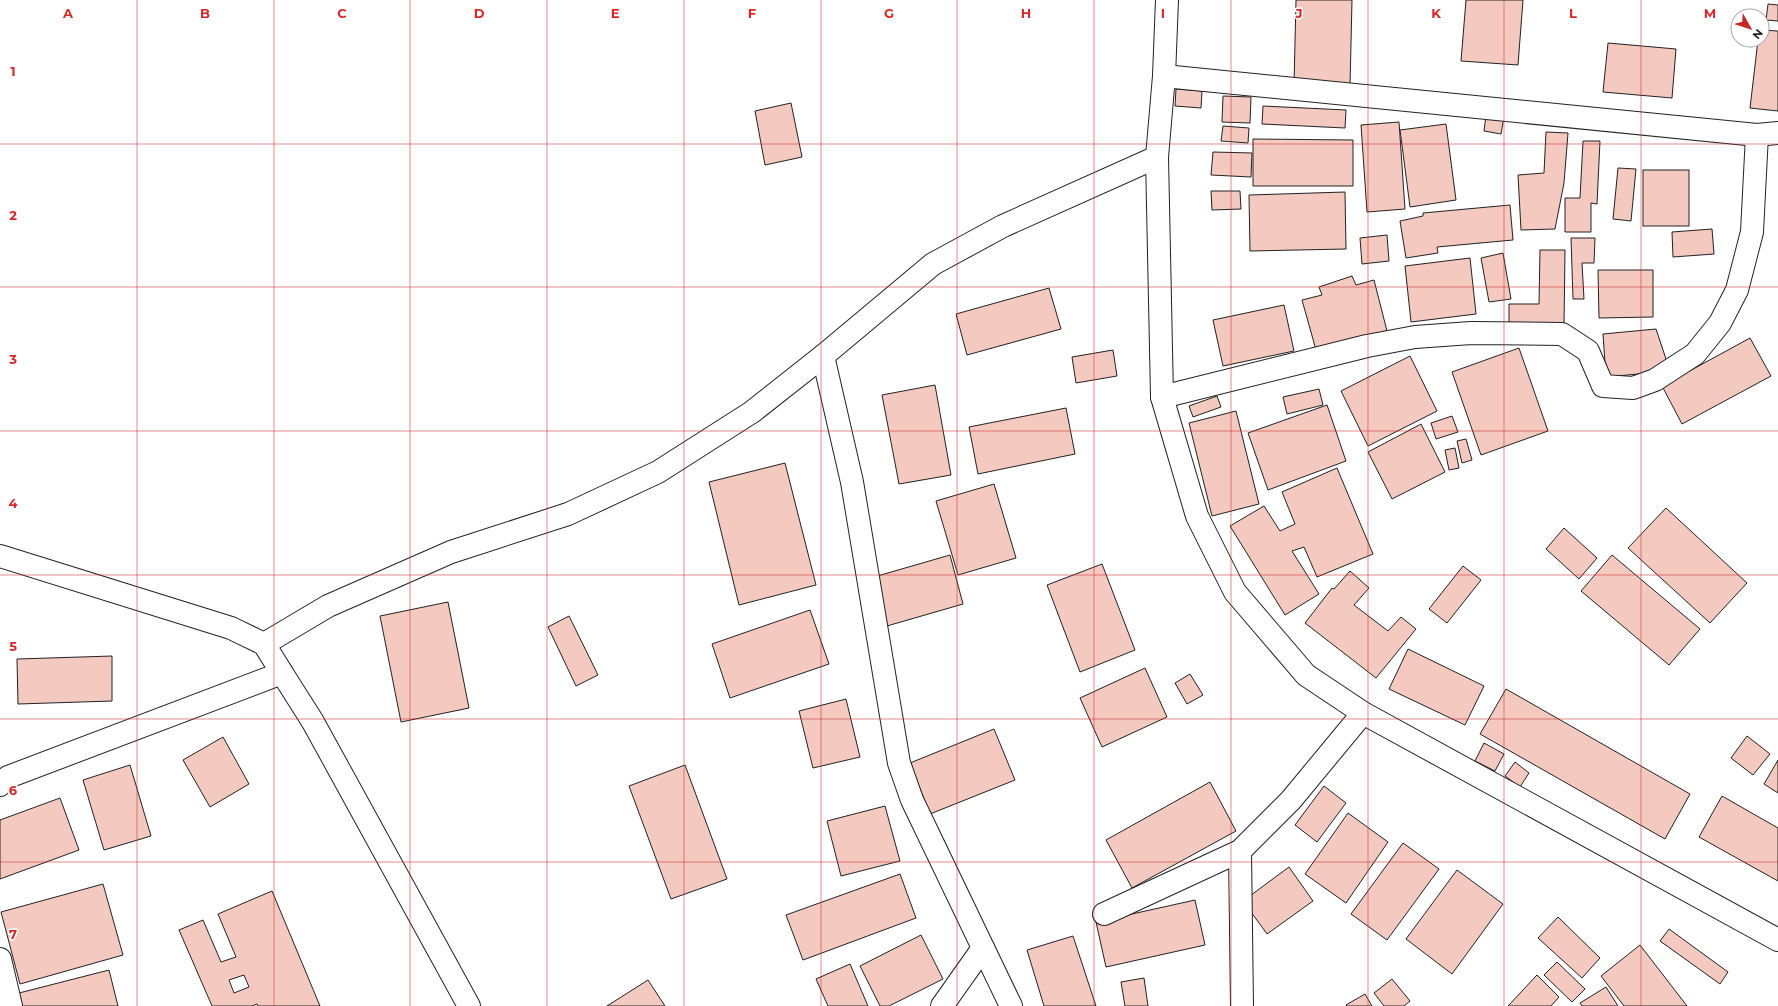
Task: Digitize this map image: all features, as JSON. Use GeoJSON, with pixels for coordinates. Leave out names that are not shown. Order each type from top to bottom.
{"type":"FeatureCollection","features":[{"type":"Feature","properties":{"kind":"street"},"geometry":{"type":"LineString","coordinates":[[1167,0],[1164,76],[1156,157],[1162,397],[1197,516],[1235,592],[1306,675],[1363,713],[1778,940]]}},
{"type":"Feature","properties":{"kind":"street"},"geometry":{"type":"LineString","coordinates":[[1162,397],[1367,346],[1415,337],[1471,333],[1562,334],[1588,350],[1603,386],[1633,388],[1655,380],[1695,354],[1720,323],[1737,290],[1752,232],[1767,134],[1164,76]]}},
{"type":"Feature","properties":{"kind":"street"},"geometry":{"type":"LineString","coordinates":[[264,644],[328,606],[451,552],[568,514],[658,472],[752,412],[823,356],[933,264],[1003,226],[1156,157]]}},
{"type":"Feature","properties":{"kind":"street"},"geometry":{"type":"LineString","coordinates":[[823,356],[852,482],[899,763],[912,800],[1011,1006]]}},
{"type":"Feature","properties":{"kind":"street"},"geometry":{"type":"LineString","coordinates":[[0,556],[231,628],[264,644],[313,722],[469,1006]]}},
{"type":"Feature","properties":{"kind":"street"},"geometry":{"type":"LineString","coordinates":[[0,785],[8,777],[282,673]]}},
{"type":"Feature","properties":{"kind":"street"},"geometry":{"type":"LineString","coordinates":[[1104,914],[1240,851],[1291,800],[1363,713]]}},
{"type":"Feature","properties":{"kind":"street"},"geometry":{"type":"LineString","coordinates":[[1240,851],[1242,1006]]}},
{"type":"Feature","properties":{"kind":"street"},"geometry":{"type":"LineString","coordinates":[[942,1006],[983,948]]}},
{"type":"Feature","properties":{"kind":"street"},"geometry":{"type":"LineString","coordinates":[[1,966],[10,1006]]}},
{"type":"Feature","properties":{"kind":"building"},"geometry":{"type":"Polygon","coordinates":[[[1296,0],[1352,0],[1350,86],[1294,85],[1296,0]]]}},
{"type":"Feature","properties":{"kind":"building"},"geometry":{"type":"Polygon","coordinates":[[[1466,0],[1523,0],[1518,65],[1461,61],[1466,0]]]}},
{"type":"Feature","properties":{"kind":"building"},"geometry":{"type":"Polygon","coordinates":[[[1768,4],[1778,5],[1778,21],[1770,20],[1770,8],[1768,8],[1768,4]]]}},
{"type":"Feature","properties":{"kind":"building"},"geometry":{"type":"Polygon","coordinates":[[[1770,30],[1778,31],[1778,111],[1750,108],[1757,48],[1770,48],[1770,30]]]}},
{"type":"Feature","properties":{"kind":"building"},"geometry":{"type":"Polygon","coordinates":[[[1608,43],[1676,49],[1672,98],[1603,92],[1608,43]]]}},
{"type":"Feature","properties":{"kind":"building"},"geometry":{"type":"Polygon","coordinates":[[[1176,89],[1202,91],[1201,108],[1175,106],[1176,89]]]}},
{"type":"Feature","properties":{"kind":"building"},"geometry":{"type":"Polygon","coordinates":[[[1223,96],[1251,97],[1250,123],[1222,122],[1223,96]]]}},
{"type":"Feature","properties":{"kind":"building"},"geometry":{"type":"Polygon","coordinates":[[[791,103],[802,157],[765,165],[755,111],[791,103]]]}},
{"type":"Feature","properties":{"kind":"building"},"geometry":{"type":"Polygon","coordinates":[[[1263,106],[1346,110],[1345,128],[1262,124],[1263,106]]]}},
{"type":"Feature","properties":{"kind":"building"},"geometry":{"type":"Polygon","coordinates":[[[1486,115],[1504,117],[1501,134],[1484,131],[1486,115]]]}},
{"type":"Feature","properties":{"kind":"building"},"geometry":{"type":"Polygon","coordinates":[[[1399,122],[1405,209],[1367,212],[1361,125],[1399,122]]]}},
{"type":"Feature","properties":{"kind":"building"},"geometry":{"type":"Polygon","coordinates":[[[1446,124],[1456,200],[1410,207],[1400,130],[1446,124]]]}},
{"type":"Feature","properties":{"kind":"building"},"geometry":{"type":"Polygon","coordinates":[[[1223,126],[1249,128],[1248,143],[1221,141],[1223,126]]]}},
{"type":"Feature","properties":{"kind":"building"},"geometry":{"type":"Polygon","coordinates":[[[1546,132],[1568,133],[1564,183],[1555,229],[1521,230],[1518,175],[1544,173],[1546,132]]]}},
{"type":"Feature","properties":{"kind":"building"},"geometry":{"type":"Polygon","coordinates":[[[1253,139],[1353,140],[1353,186],[1253,186],[1253,139]]]}},
{"type":"Feature","properties":{"kind":"building"},"geometry":{"type":"Polygon","coordinates":[[[1583,141],[1600,141],[1597,204],[1591,203],[1591,232],[1565,232],[1565,198],[1580,198],[1583,141]]]}},
{"type":"Feature","properties":{"kind":"building"},"geometry":{"type":"Polygon","coordinates":[[[1213,152],[1252,153],[1251,177],[1211,175],[1213,152]]]}},
{"type":"Feature","properties":{"kind":"building"},"geometry":{"type":"Polygon","coordinates":[[[1618,168],[1636,169],[1631,221],[1613,219],[1618,168]]]}},
{"type":"Feature","properties":{"kind":"building"},"geometry":{"type":"Polygon","coordinates":[[[1643,170],[1689,170],[1689,226],[1643,226],[1643,170]]]}},
{"type":"Feature","properties":{"kind":"building"},"geometry":{"type":"Polygon","coordinates":[[[1211,191],[1240,191],[1241,209],[1212,210],[1211,191]]]}},
{"type":"Feature","properties":{"kind":"building"},"geometry":{"type":"Polygon","coordinates":[[[1345,192],[1346,249],[1250,251],[1249,195],[1345,192]]]}},
{"type":"Feature","properties":{"kind":"building"},"geometry":{"type":"Polygon","coordinates":[[[1510,205],[1513,240],[1437,247],[1438,253],[1406,258],[1400,221],[1423,216],[1423,213],[1510,205]]]}},
{"type":"Feature","properties":{"kind":"building"},"geometry":{"type":"Polygon","coordinates":[[[1712,229],[1714,254],[1673,257],[1672,232],[1712,229]]]}},
{"type":"Feature","properties":{"kind":"building"},"geometry":{"type":"Polygon","coordinates":[[[1387,235],[1389,261],[1362,264],[1360,238],[1387,235]]]}},
{"type":"Feature","properties":{"kind":"building"},"geometry":{"type":"Polygon","coordinates":[[[1571,238],[1595,238],[1594,263],[1582,263],[1584,299],[1573,299],[1571,238]]]}},
{"type":"Feature","properties":{"kind":"building"},"geometry":{"type":"Polygon","coordinates":[[[1540,250],[1565,250],[1564,327],[1509,327],[1509,304],[1539,304],[1540,250]]]}},
{"type":"Feature","properties":{"kind":"building"},"geometry":{"type":"Polygon","coordinates":[[[1503,253],[1511,299],[1489,302],[1481,258],[1503,253]]]}},
{"type":"Feature","properties":{"kind":"building"},"geometry":{"type":"Polygon","coordinates":[[[1470,258],[1476,314],[1411,322],[1405,266],[1470,258]]]}},
{"type":"Feature","properties":{"kind":"building"},"geometry":{"type":"Polygon","coordinates":[[[1598,270],[1653,270],[1653,317],[1599,318],[1598,270]]]}},
{"type":"Feature","properties":{"kind":"building"},"geometry":{"type":"Polygon","coordinates":[[[1352,276],[1356,285],[1374,280],[1387,331],[1316,350],[1302,300],[1322,295],[1319,287],[1352,276]]]}},
{"type":"Feature","properties":{"kind":"building"},"geometry":{"type":"Polygon","coordinates":[[[1049,288],[1061,329],[967,355],[956,314],[1049,288]]]}},
{"type":"Feature","properties":{"kind":"building"},"geometry":{"type":"Polygon","coordinates":[[[1284,305],[1294,351],[1223,366],[1213,320],[1284,305]]]}},
{"type":"Feature","properties":{"kind":"building"},"geometry":{"type":"Polygon","coordinates":[[[1656,329],[1669,368],[1649,373],[1606,377],[1603,334],[1656,329]]]}},
{"type":"Feature","properties":{"kind":"building"},"geometry":{"type":"Polygon","coordinates":[[[1750,338],[1771,376],[1682,424],[1662,386],[1750,338]]]}},
{"type":"Feature","properties":{"kind":"building"},"geometry":{"type":"Polygon","coordinates":[[[1519,348],[1548,431],[1481,455],[1452,372],[1519,348]]]}},
{"type":"Feature","properties":{"kind":"building"},"geometry":{"type":"Polygon","coordinates":[[[1113,350],[1117,376],[1076,383],[1072,357],[1113,350]]]}},
{"type":"Feature","properties":{"kind":"building"},"geometry":{"type":"Polygon","coordinates":[[[1410,356],[1437,411],[1368,446],[1341,391],[1410,356]]]}},
{"type":"Feature","properties":{"kind":"building"},"geometry":{"type":"Polygon","coordinates":[[[935,385],[951,475],[899,484],[882,395],[935,385]]]}},
{"type":"Feature","properties":{"kind":"building"},"geometry":{"type":"Polygon","coordinates":[[[1319,389],[1323,405],[1287,414],[1283,397],[1319,389]]]}},
{"type":"Feature","properties":{"kind":"building"},"geometry":{"type":"Polygon","coordinates":[[[1217,396],[1221,407],[1193,417],[1189,406],[1217,396]]]}},
{"type":"Feature","properties":{"kind":"building"},"geometry":{"type":"Polygon","coordinates":[[[1327,405],[1346,461],[1268,490],[1248,433],[1327,405]]]}},
{"type":"Feature","properties":{"kind":"building"},"geometry":{"type":"Polygon","coordinates":[[[1066,408],[1075,454],[978,474],[969,427],[1066,408]]]}},
{"type":"Feature","properties":{"kind":"building"},"geometry":{"type":"Polygon","coordinates":[[[1236,411],[1259,504],[1212,516],[1189,423],[1236,411]]]}},
{"type":"Feature","properties":{"kind":"building"},"geometry":{"type":"Polygon","coordinates":[[[1452,416],[1458,432],[1436,439],[1431,423],[1452,416]]]}},
{"type":"Feature","properties":{"kind":"building"},"geometry":{"type":"Polygon","coordinates":[[[1421,424],[1445,472],[1392,499],[1368,452],[1421,424]]]}},
{"type":"Feature","properties":{"kind":"building"},"geometry":{"type":"Polygon","coordinates":[[[1466,439],[1472,460],[1462,463],[1457,441],[1466,439]]]}},
{"type":"Feature","properties":{"kind":"building"},"geometry":{"type":"Polygon","coordinates":[[[1455,448],[1459,468],[1449,470],[1445,450],[1455,448]]]}},
{"type":"Feature","properties":{"kind":"building"},"geometry":{"type":"Polygon","coordinates":[[[785,463],[816,585],[739,605],[709,482],[785,463]]]}},
{"type":"Feature","properties":{"kind":"building"},"geometry":{"type":"Polygon","coordinates":[[[1337,468],[1373,554],[1317,577],[1304,547],[1292,551],[1319,594],[1285,615],[1230,526],[1264,506],[1280,531],[1295,524],[1282,492],[1337,468]]]}},
{"type":"Feature","properties":{"kind":"building"},"geometry":{"type":"Polygon","coordinates":[[[994,484],[1016,558],[958,575],[936,501],[994,484]]]}},
{"type":"Feature","properties":{"kind":"building"},"geometry":{"type":"Polygon","coordinates":[[[1666,508],[1747,583],[1710,623],[1628,548],[1666,508]]]}},
{"type":"Feature","properties":{"kind":"building"},"geometry":{"type":"Polygon","coordinates":[[[1564,528],[1597,558],[1579,579],[1546,549],[1564,528]]]}},
{"type":"Feature","properties":{"kind":"building"},"geometry":{"type":"Polygon","coordinates":[[[950,555],[963,604],[887,626],[874,577],[950,555]]]}},
{"type":"Feature","properties":{"kind":"building"},"geometry":{"type":"Polygon","coordinates":[[[1612,555],[1700,629],[1669,665],[1581,591],[1612,555]]]}},
{"type":"Feature","properties":{"kind":"building"},"geometry":{"type":"Polygon","coordinates":[[[1102,564],[1135,650],[1080,672],[1047,585],[1102,564]]]}},
{"type":"Feature","properties":{"kind":"building"},"geometry":{"type":"Polygon","coordinates":[[[1463,566],[1481,580],[1447,623],[1429,609],[1463,566]]]}},
{"type":"Feature","properties":{"kind":"building"},"geometry":{"type":"Polygon","coordinates":[[[1350,571],[1369,588],[1354,605],[1388,631],[1401,617],[1416,629],[1376,678],[1305,623],[1332,588],[1334,589],[1350,571]]]}},
{"type":"Feature","properties":{"kind":"building"},"geometry":{"type":"Polygon","coordinates":[[[448,602],[469,708],[401,722],[380,616],[448,602]]]}},
{"type":"Feature","properties":{"kind":"building"},"geometry":{"type":"Polygon","coordinates":[[[810,610],[829,664],[730,698],[712,644],[810,610]]]}},
{"type":"Feature","properties":{"kind":"building"},"geometry":{"type":"Polygon","coordinates":[[[569,616],[598,675],[576,686],[548,627],[569,616]]]}},
{"type":"Feature","properties":{"kind":"building"},"geometry":{"type":"Polygon","coordinates":[[[1408,649],[1484,686],[1465,725],[1389,689],[1408,649]]]}},
{"type":"Feature","properties":{"kind":"building"},"geometry":{"type":"Polygon","coordinates":[[[112,656],[112,701],[18,704],[17,659],[112,656]]]}},
{"type":"Feature","properties":{"kind":"building"},"geometry":{"type":"Polygon","coordinates":[[[1145,668],[1167,717],[1102,747],[1080,698],[1145,668]]]}},
{"type":"Feature","properties":{"kind":"building"},"geometry":{"type":"Polygon","coordinates":[[[1190,674],[1203,695],[1187,704],[1175,683],[1190,674]]]}},
{"type":"Feature","properties":{"kind":"building"},"geometry":{"type":"Polygon","coordinates":[[[1506,689],[1690,794],[1665,839],[1480,734],[1506,689]]]}},
{"type":"Feature","properties":{"kind":"building"},"geometry":{"type":"Polygon","coordinates":[[[846,699],[860,757],[813,768],[799,711],[846,699]]]}},
{"type":"Feature","properties":{"kind":"building"},"geometry":{"type":"Polygon","coordinates":[[[994,729],[1015,780],[930,814],[910,763],[994,729]]]}},
{"type":"Feature","properties":{"kind":"building"},"geometry":{"type":"Polygon","coordinates":[[[1747,736],[1770,754],[1753,775],[1731,758],[1747,736]]]}},
{"type":"Feature","properties":{"kind":"building"},"geometry":{"type":"Polygon","coordinates":[[[223,737],[249,784],[210,807],[183,760],[223,737]]]}},
{"type":"Feature","properties":{"kind":"building"},"geometry":{"type":"Polygon","coordinates":[[[1484,743],[1504,754],[1495,771],[1475,761],[1484,743]]]}},
{"type":"Feature","properties":{"kind":"building"},"geometry":{"type":"Polygon","coordinates":[[[1778,760],[1778,793],[1764,784],[1778,760]]]}},
{"type":"Feature","properties":{"kind":"building"},"geometry":{"type":"Polygon","coordinates":[[[1515,762],[1529,773],[1520,787],[1505,776],[1515,762]]]}},
{"type":"Feature","properties":{"kind":"building"},"geometry":{"type":"Polygon","coordinates":[[[130,765],[151,836],[104,850],[83,780],[130,765]]]}},
{"type":"Feature","properties":{"kind":"building"},"geometry":{"type":"Polygon","coordinates":[[[685,765],[727,879],[671,899],[629,786],[685,765]]]}},
{"type":"Feature","properties":{"kind":"building"},"geometry":{"type":"Polygon","coordinates":[[[1210,782],[1236,831],[1132,888],[1106,840],[1210,782]]]}},
{"type":"Feature","properties":{"kind":"building"},"geometry":{"type":"Polygon","coordinates":[[[1324,786],[1346,803],[1317,842],[1295,825],[1324,786]]]}},
{"type":"Feature","properties":{"kind":"building"},"geometry":{"type":"Polygon","coordinates":[[[1722,796],[1778,828],[1778,881],[1699,837],[1722,796]]]}},
{"type":"Feature","properties":{"kind":"building"},"geometry":{"type":"Polygon","coordinates":[[[60,798],[79,850],[0,879],[0,820],[60,798]]]}},
{"type":"Feature","properties":{"kind":"building"},"geometry":{"type":"Polygon","coordinates":[[[885,806],[900,861],[841,876],[827,821],[885,806]]]}},
{"type":"Feature","properties":{"kind":"building"},"geometry":{"type":"Polygon","coordinates":[[[1348,813],[1388,842],[1346,903],[1305,874],[1348,813]]]}},
{"type":"Feature","properties":{"kind":"building"},"geometry":{"type":"Polygon","coordinates":[[[1403,843],[1439,869],[1387,940],[1351,914],[1403,843]]]}},
{"type":"Feature","properties":{"kind":"building"},"geometry":{"type":"Polygon","coordinates":[[[1289,867],[1313,901],[1267,934],[1243,901],[1289,867]]]}},
{"type":"Feature","properties":{"kind":"building"},"geometry":{"type":"Polygon","coordinates":[[[1457,870],[1503,904],[1452,974],[1406,939],[1457,870]]]}},
{"type":"Feature","properties":{"kind":"building"},"geometry":{"type":"Polygon","coordinates":[[[900,874],[916,918],[803,960],[786,915],[900,874]]]}},
{"type":"Feature","properties":{"kind":"building"},"geometry":{"type":"Polygon","coordinates":[[[103,884],[123,955],[20,984],[1,912],[103,884]]]}},
{"type":"Feature","properties":{"kind":"building"},"geometry":{"type":"Polygon","coordinates":[[[272,891],[320,1006],[258,1006],[257,1004],[252,1006],[212,1006],[179,930],[203,920],[221,962],[236,957],[218,914],[272,891]],[[244,975],[229,980],[234,993],[249,987],[244,975]]]}},
{"type":"Feature","properties":{"kind":"building"},"geometry":{"type":"Polygon","coordinates":[[[1195,900],[1205,945],[1106,967],[1096,922],[1195,900]]]}},
{"type":"Feature","properties":{"kind":"building"},"geometry":{"type":"Polygon","coordinates":[[[1558,917],[1600,958],[1582,978],[1538,938],[1558,917]]]}},
{"type":"Feature","properties":{"kind":"building"},"geometry":{"type":"Polygon","coordinates":[[[1669,929],[1728,972],[1720,984],[1660,941],[1669,929]]]}},
{"type":"Feature","properties":{"kind":"building"},"geometry":{"type":"Polygon","coordinates":[[[921,935],[943,979],[889,1006],[880,1006],[860,966],[921,935]]]}},
{"type":"Feature","properties":{"kind":"building"},"geometry":{"type":"Polygon","coordinates":[[[1073,936],[1096,1006],[1044,1006],[1027,950],[1073,936]]]}},
{"type":"Feature","properties":{"kind":"building"},"geometry":{"type":"Polygon","coordinates":[[[1640,945],[1687,1006],[1624,1006],[1601,976],[1640,945]]]}},
{"type":"Feature","properties":{"kind":"building"},"geometry":{"type":"Polygon","coordinates":[[[1557,962],[1585,989],[1572,1002],[1544,975],[1557,962]]]}},
{"type":"Feature","properties":{"kind":"building"},"geometry":{"type":"Polygon","coordinates":[[[850,964],[868,1006],[828,1006],[816,979],[850,964]]]}},
{"type":"Feature","properties":{"kind":"building"},"geometry":{"type":"Polygon","coordinates":[[[109,970],[118,1006],[22,1006],[19,993],[109,970]]]}},
{"type":"Feature","properties":{"kind":"building"},"geometry":{"type":"Polygon","coordinates":[[[1537,975],[1559,997],[1551,1006],[1508,1006],[1537,975]]]}},
{"type":"Feature","properties":{"kind":"building"},"geometry":{"type":"Polygon","coordinates":[[[1144,978],[1148,1006],[1125,1006],[1121,982],[1144,978]]]}},
{"type":"Feature","properties":{"kind":"building"},"geometry":{"type":"Polygon","coordinates":[[[1392,979],[1410,1001],[1404,1006],[1384,1006],[1374,993],[1392,979]]]}},
{"type":"Feature","properties":{"kind":"building"},"geometry":{"type":"Polygon","coordinates":[[[648,980],[665,1006],[607,1006],[648,980]]]}},
{"type":"Feature","properties":{"kind":"building"},"geometry":{"type":"Polygon","coordinates":[[[1606,987],[1618,1006],[1582,1006],[1580,1003],[1606,987]]]}},
{"type":"Feature","properties":{"kind":"building"},"geometry":{"type":"Polygon","coordinates":[[[1365,994],[1372,1006],[1346,1005],[1365,994]]]}}]}
